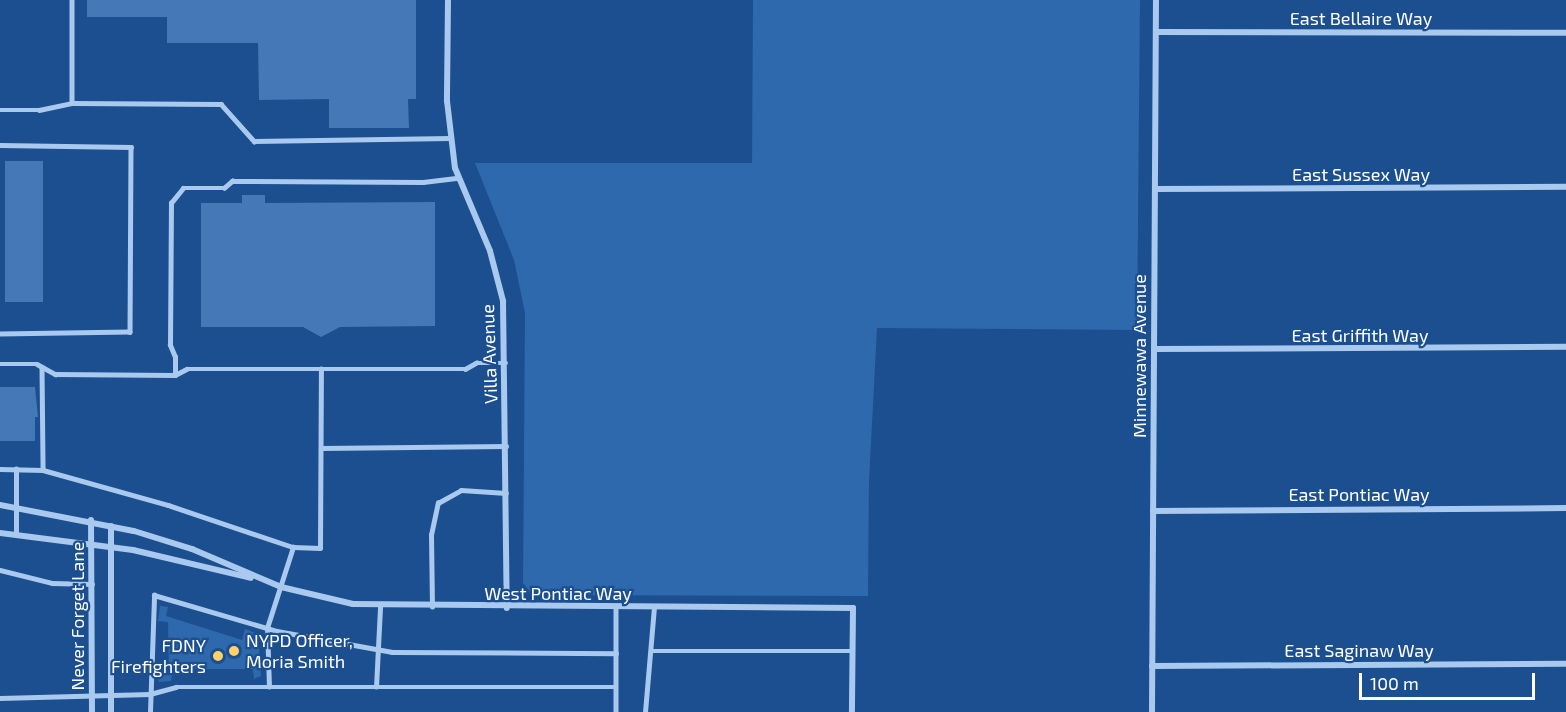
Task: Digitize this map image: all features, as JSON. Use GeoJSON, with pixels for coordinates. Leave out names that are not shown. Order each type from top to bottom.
{"type":"FeatureCollection","features":[{"type":"Feature","properties":{"kind":"street","name":"Villa Avenue"},"geometry":{"type":"LineString","coordinates":[[448,0],[450,138],[458,178],[497,276],[506,363],[507,608]]}},
{"type":"Feature","properties":{"kind":"street","name":"Minnewawa Avenue"},"geometry":{"type":"LineString","coordinates":[[1152,712],[1156,0]]}},
{"type":"Feature","properties":{"kind":"street","name":"East Bellaire Way"},"geometry":{"type":"LineString","coordinates":[[1156,32],[1566,33]]}},
{"type":"Feature","properties":{"kind":"street","name":"East Sussex Way"},"geometry":{"type":"LineString","coordinates":[[1155,189],[1566,187]]}},
{"type":"Feature","properties":{"kind":"street","name":"East Griffith Way"},"geometry":{"type":"LineString","coordinates":[[1154,349],[1566,347]]}},
{"type":"Feature","properties":{"kind":"street","name":"West Pontiac Way"},"geometry":{"type":"LineString","coordinates":[[0,505],[91,520],[192,549],[281,587],[330,600],[380,607],[853,608],[852,651]]}},
{"type":"Feature","properties":{"kind":"street","name":"East Pontiac Way"},"geometry":{"type":"LineString","coordinates":[[1152,510],[1566,508]]}},
{"type":"Feature","properties":{"kind":"street","name":"Never Forget Lane"},"geometry":{"type":"LineString","coordinates":[[91,520],[92,712]]}},
{"type":"Feature","properties":{"kind":"street","name":"Never Forget Lane"},"geometry":{"type":"LineString","coordinates":[[111,526],[111,712]]}},
{"type":"Feature","properties":{"kind":"street","name":"West Pontiac Way"},"geometry":{"type":"LineString","coordinates":[[0,533],[112,546],[267,581]]}},
{"type":"Feature","properties":{"kind":"street"},"geometry":{"type":"LineString","coordinates":[[852,651],[852,712]]}},
{"type":"Feature","properties":{"kind":"street","name":"East Saginaw Way"},"geometry":{"type":"LineString","coordinates":[[1152,666],[1566,664]]}},
{"type":"Feature","properties":{"kind":"lane"},"geometry":{"type":"LineString","coordinates":[[72,0],[72,103]]}},
{"type":"Feature","properties":{"kind":"lane"},"geometry":{"type":"LineString","coordinates":[[0,110],[39,110],[72,103],[221,104],[254,141],[450,138]]}},
{"type":"Feature","properties":{"kind":"lane"},"geometry":{"type":"LineString","coordinates":[[0,145],[131,147],[130,332],[0,334]]}},
{"type":"Feature","properties":{"kind":"lane"},"geometry":{"type":"LineString","coordinates":[[176,375],[176,357],[170,345],[171,203],[183,188],[224,188],[232,181],[423,182],[458,178]]}},
{"type":"Feature","properties":{"kind":"lane"},"geometry":{"type":"LineString","coordinates":[[0,364],[42,367],[55,374],[176,375],[187,369],[465,369],[476,363],[506,363]]}},
{"type":"Feature","properties":{"kind":"lane"},"geometry":{"type":"LineString","coordinates":[[42,367],[43,470]]}},
{"type":"Feature","properties":{"kind":"lane"},"geometry":{"type":"LineString","coordinates":[[0,469],[43,470],[168,505],[293,547],[320,549],[321,369]]}},
{"type":"Feature","properties":{"kind":"lane"},"geometry":{"type":"LineString","coordinates":[[321,448],[506,446]]}},
{"type":"Feature","properties":{"kind":"lane"},"geometry":{"type":"LineString","coordinates":[[16,469],[16,534]]}},
{"type":"Feature","properties":{"kind":"lane"},"geometry":{"type":"LineString","coordinates":[[432,607],[431,535],[438,504],[461,490],[506,493]]}},
{"type":"Feature","properties":{"kind":"lane"},"geometry":{"type":"LineString","coordinates":[[269,687],[267,628],[293,547]]}},
{"type":"Feature","properties":{"kind":"lane"},"geometry":{"type":"LineString","coordinates":[[0,570],[52,583],[92,584]]}},
{"type":"Feature","properties":{"kind":"lane"},"geometry":{"type":"LineString","coordinates":[[150,712],[154,595],[267,628],[378,650],[616,653]]}},
{"type":"Feature","properties":{"kind":"lane"},"geometry":{"type":"LineString","coordinates":[[376,687],[380,607]]}},
{"type":"Feature","properties":{"kind":"lane"},"geometry":{"type":"LineString","coordinates":[[616,608],[616,712]]}},
{"type":"Feature","properties":{"kind":"lane"},"geometry":{"type":"LineString","coordinates":[[645,712],[646,669],[652,651],[654,608]]}},
{"type":"Feature","properties":{"kind":"lane"},"geometry":{"type":"LineString","coordinates":[[652,651],[852,651]]}},
{"type":"Feature","properties":{"kind":"lane"},"geometry":{"type":"LineString","coordinates":[[0,698],[150,694],[176,687],[616,687]]}},
{"type":"Feature","properties":{"kind":"shaded area"},"geometry":{"type":"Polygon","coordinates":[[[753,0],[1140,0],[1137,330],[877,328],[869,481],[868,596],[532,595],[523,583],[525,313],[514,260],[475,163],[752,163],[753,0]]]}},
{"type":"Feature","properties":{"kind":"shaded area"},"geometry":{"type":"Polygon","coordinates":[[[160,606],[168,607],[166,616],[242,640],[245,629],[258,634],[261,676],[254,679],[253,669],[173,669],[171,681],[159,682],[157,675],[169,675],[168,622],[158,621],[160,606]]]}},
{"type":"Feature","properties":{"kind":"building"},"geometry":{"type":"Polygon","coordinates":[[[87,0],[416,0],[416,99],[408,99],[409,128],[329,128],[329,99],[259,100],[258,43],[167,43],[167,17],[87,17],[87,0]]]}},
{"type":"Feature","properties":{"kind":"building"},"geometry":{"type":"Polygon","coordinates":[[[5,161],[43,161],[43,302],[5,302],[5,161]]]}},
{"type":"Feature","properties":{"kind":"building"},"geometry":{"type":"Polygon","coordinates":[[[242,195],[265,195],[265,203],[435,202],[435,326],[340,327],[321,337],[303,327],[201,327],[201,203],[242,203],[242,195]]]}},
{"type":"Feature","properties":{"kind":"building"},"geometry":{"type":"Polygon","coordinates":[[[0,387],[35,387],[38,417],[35,417],[35,441],[0,441],[0,387]]]}},
{"type":"Feature","properties":{"kind":"place","name":"NYPD Officer, Moria Smith"},"geometry":{"type":"Point","coordinates":[234,651]}},
{"type":"Feature","properties":{"kind":"place","name":"FDNY Firefighters"},"geometry":{"type":"Point","coordinates":[218,656]}}]}
